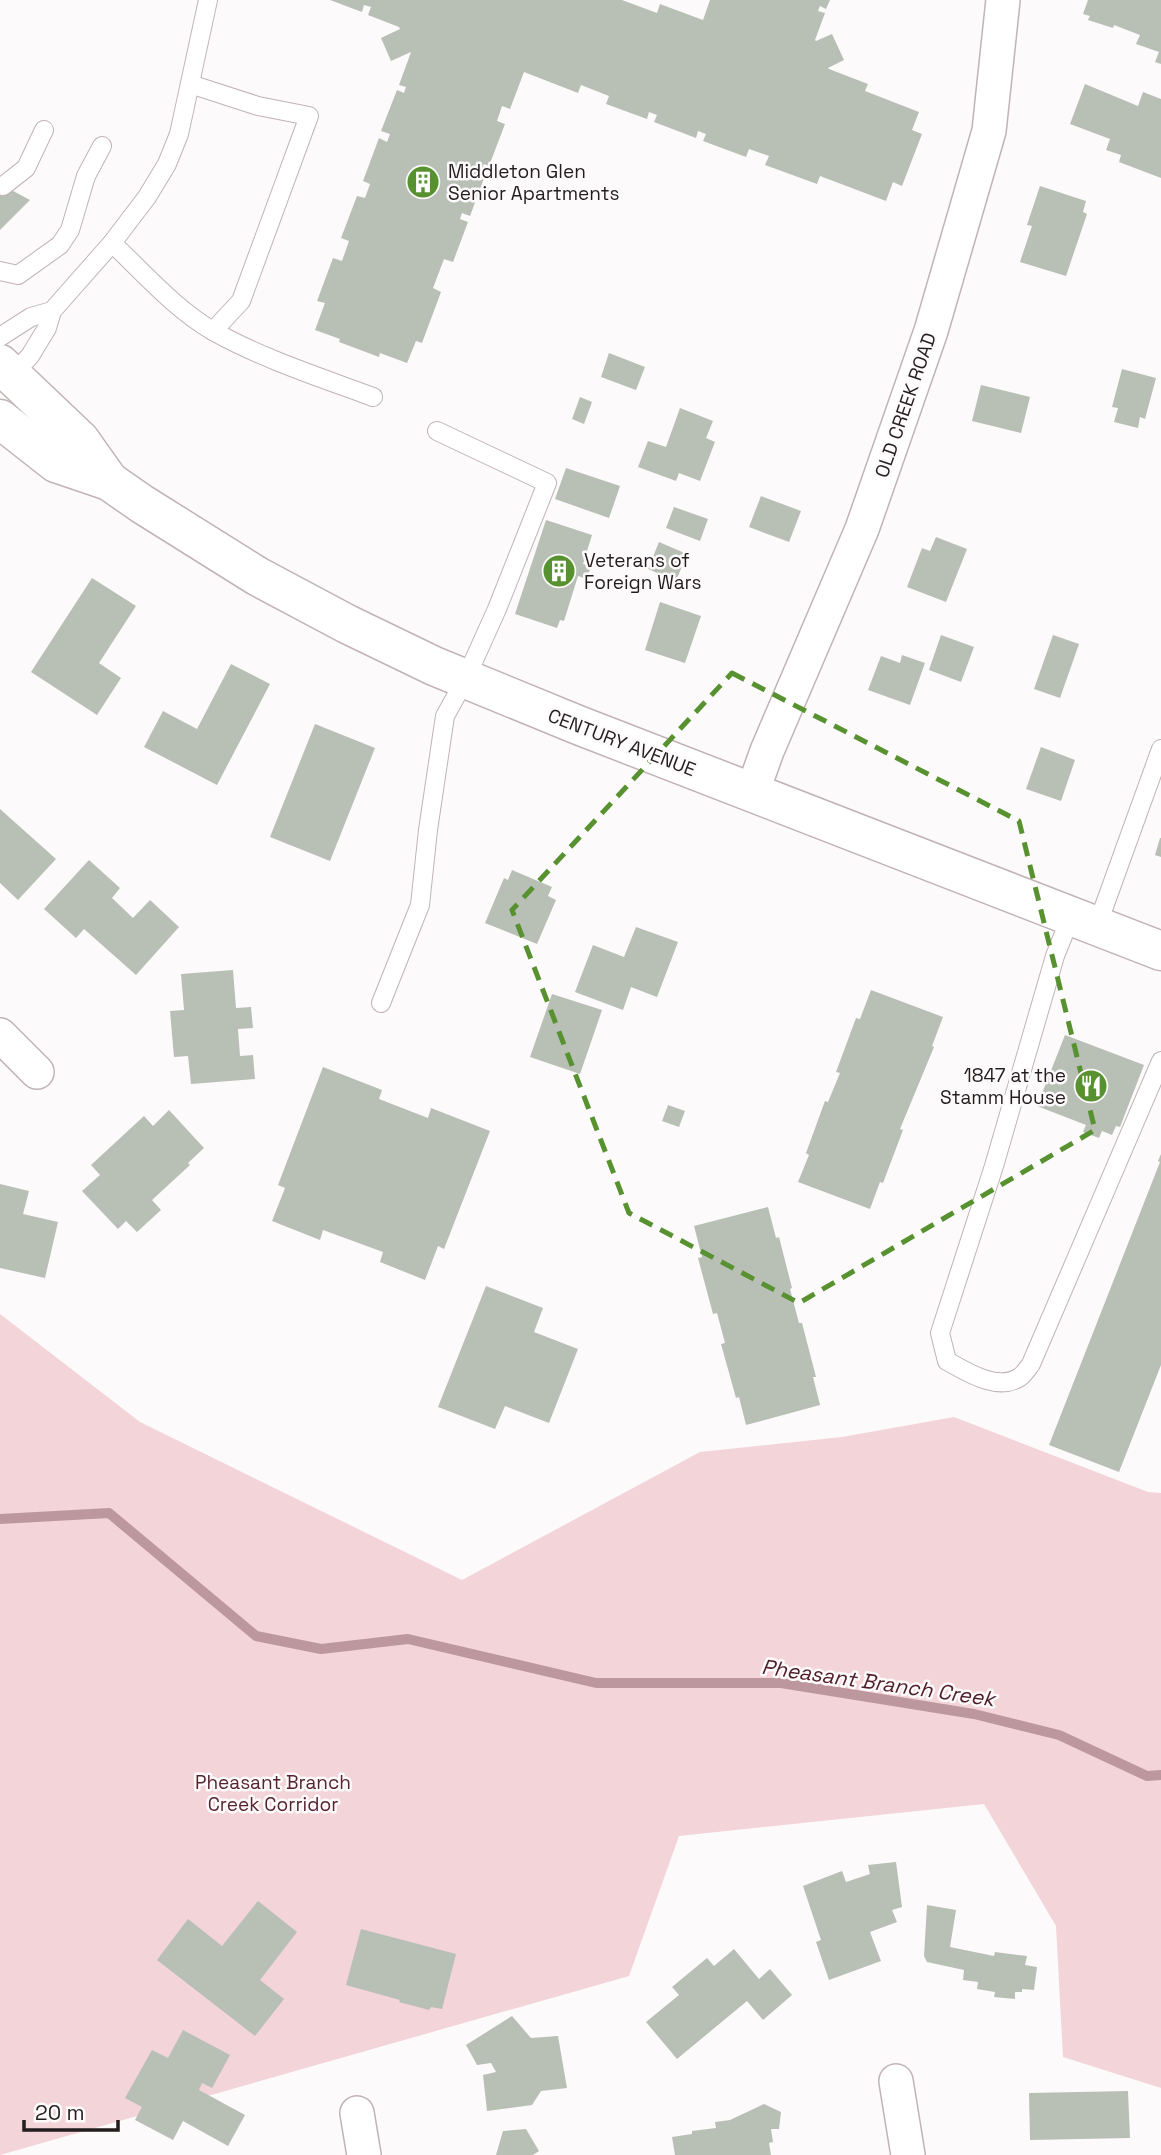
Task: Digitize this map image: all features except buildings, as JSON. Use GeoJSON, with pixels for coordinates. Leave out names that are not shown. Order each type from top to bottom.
{"type":"FeatureCollection","features":[{"type":"Feature","properties":{"kind":"main road","name":"CENTURY AVENUE"},"geometry":{"type":"LineString","coordinates":[[6,369],[80,440],[109,481]]}},
{"type":"Feature","properties":{"kind":"main road","name":"CENTURY AVENUE"},"geometry":{"type":"LineString","coordinates":[[0,419],[56,463],[109,481],[257,576],[347,624],[466,680],[1161,951]]}},
{"type":"Feature","properties":{"kind":"street","name":"OLD CREEK ROAD"},"geometry":{"type":"LineString","coordinates":[[752,793],[862,529],[931,331],[989,131],[1003,0]]}},
{"type":"Feature","properties":{"kind":"street"},"geometry":{"type":"LineString","coordinates":[[0,1035],[37,1072]]}},
{"type":"Feature","properties":{"kind":"street"},"geometry":{"type":"LineString","coordinates":[[896,2081],[908,2155]]}},
{"type":"Feature","properties":{"kind":"street"},"geometry":{"type":"LineString","coordinates":[[357,2113],[364,2155]]}},
{"type":"Feature","properties":{"kind":"lane"},"geometry":{"type":"LineString","coordinates":[[6,369],[30,356],[47,328],[52,311],[112,243],[147,197],[167,164],[179,134],[208,0]]}},
{"type":"Feature","properties":{"kind":"lane"},"geometry":{"type":"LineString","coordinates":[[190,84],[258,106],[310,116],[241,301],[213,331]]}},
{"type":"Feature","properties":{"kind":"lane"},"geometry":{"type":"LineString","coordinates":[[3,186],[26,167],[44,130]]}},
{"type":"Feature","properties":{"kind":"lane"},"geometry":{"type":"LineString","coordinates":[[0,271],[18,275],[60,245],[70,230],[86,176],[102,146]]}},
{"type":"Feature","properties":{"kind":"lane"},"geometry":{"type":"LineString","coordinates":[[112,243],[184,311],[213,331],[269,358],[373,397]]}},
{"type":"Feature","properties":{"kind":"lane"},"geometry":{"type":"LineString","coordinates":[[0,337],[31,317],[52,311]]}},
{"type":"Feature","properties":{"kind":"lane"},"geometry":{"type":"LineString","coordinates":[[381,1003],[420,905],[444,716],[466,680],[547,483],[437,430]]}},
{"type":"Feature","properties":{"kind":"lane"},"geometry":{"type":"LineString","coordinates":[[1161,749],[1084,921],[1055,956],[995,1166],[940,1333],[947,1361],[974,1375],[1002,1383],[1021,1376],[1031,1364],[1161,1061]]}},
{"type":"Feature","properties":{"kind":"highlighted area"},"geometry":{"type":"Polygon","coordinates":[[[732,673],[1019,821],[1095,1130],[799,1303],[629,1213],[512,910],[732,673]]]}},
{"type":"Feature","properties":{"kind":"green space","name":"Pheasant Branch Creek Corridor"},"geometry":{"type":"Polygon","coordinates":[[[0,1314],[140,1422],[462,1580],[700,1452],[842,1437],[954,1417],[1148,1492],[1161,1493],[1161,2088],[1063,2057],[1056,1926],[984,1804],[679,1836],[629,1976],[0,2155],[0,1314]]]}},
{"type":"Feature","properties":{"kind":"waterway","name":"Pheasant Branch Creek"},"geometry":{"type":"LineString","coordinates":[[0,1519],[109,1513],[256,1636],[321,1649],[408,1639],[596,1683],[781,1683],[974,1714],[1059,1735],[1147,1776],[1161,1775]]}},
{"type":"Feature","properties":{"kind":"place","name":"Middleton Glen Senior Apartments"},"geometry":{"type":"Point","coordinates":[423,182]}},
{"type":"Feature","properties":{"kind":"place","name":"Veterans of Foreign Wars"},"geometry":{"type":"Point","coordinates":[559,571]}},
{"type":"Feature","properties":{"kind":"place","name":"1847 at the Stamm House"},"geometry":{"type":"Point","coordinates":[1091,1086]}}]}
